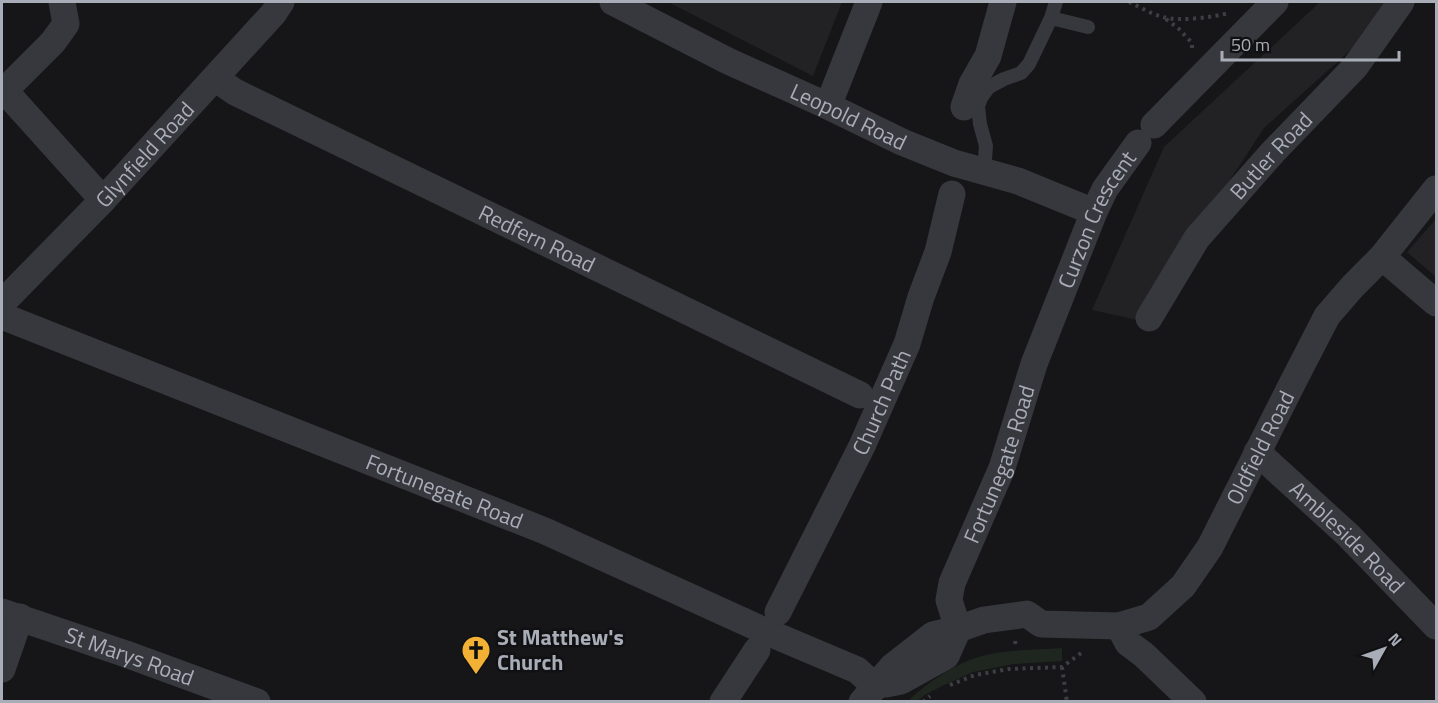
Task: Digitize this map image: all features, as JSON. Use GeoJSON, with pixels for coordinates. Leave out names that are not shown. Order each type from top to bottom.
{"type":"FeatureCollection","features":[{"type":"Feature","properties":{"kind":"street"},"geometry":{"type":"LineString","coordinates":[[62,2],[66,24],[53,42],[3,92],[103,200]]}},
{"type":"Feature","properties":{"kind":"street","name":"Glynfield Road"},"geometry":{"type":"LineString","coordinates":[[2,303],[103,200],[273,14],[281,2]]}},
{"type":"Feature","properties":{"kind":"street","name":"Leopold Road"},"geometry":{"type":"LineString","coordinates":[[613,2],[728,61],[940,159],[1018,181],[1094,212]]}},
{"type":"Feature","properties":{"kind":"street"},"geometry":{"type":"LineString","coordinates":[[828,106],[869,2]]}},
{"type":"Feature","properties":{"kind":"street"},"geometry":{"type":"LineString","coordinates":[[964,108],[972,84],[988,56],[1003,2]]}},
{"type":"Feature","properties":{"kind":"street","name":"Butler Road"},"geometry":{"type":"LineString","coordinates":[[1149,318],[1197,238],[1273,152],[1355,67],[1401,2]]}},
{"type":"Feature","properties":{"kind":"street","name":"Curzon Crescent"},"geometry":{"type":"LineString","coordinates":[[1060,300],[1105,189],[1146,134],[1266,11]]}},
{"type":"Feature","properties":{"kind":"street","name":"Redfern Road"},"geometry":{"type":"LineString","coordinates":[[215,78],[246,98],[860,395]]}},
{"type":"Feature","properties":{"kind":"street","name":"Church Path"},"geometry":{"type":"LineString","coordinates":[[778,612],[862,446],[907,344],[938,252],[950,187]]}},
{"type":"Feature","properties":{"kind":"street","name":"Oldfield Road"},"geometry":{"type":"LineString","coordinates":[[958,629],[984,620],[1027,614],[1041,624],[1119,626],[1149,617],[1183,586],[1210,547],[1327,316],[1382,257],[1437,189]]}},
{"type":"Feature","properties":{"kind":"street"},"geometry":{"type":"LineString","coordinates":[[1382,257],[1437,303]]}},
{"type":"Feature","properties":{"kind":"street","name":"Fortunegate Road"},"geometry":{"type":"LineString","coordinates":[[2,316],[545,531],[767,632],[857,670],[871,697],[892,667],[933,635],[958,629],[949,600],[952,583],[1002,468],[1034,364],[1060,300]]}},
{"type":"Feature","properties":{"kind":"street","name":"Ambleside Road"},"geometry":{"type":"LineString","coordinates":[[1257,452],[1348,535],[1437,626]]}},
{"type":"Feature","properties":{"kind":"street"},"geometry":{"type":"LineString","coordinates":[[2,669],[11,615]]}},
{"type":"Feature","properties":{"kind":"street","name":"St Marys Road"},"geometry":{"type":"LineString","coordinates":[[11,615],[255,701]]}},
{"type":"Feature","properties":{"kind":"street"},"geometry":{"type":"LineString","coordinates":[[1119,626],[1128,643],[1144,655],[1193,702]]}},
{"type":"Feature","properties":{"kind":"street"},"geometry":{"type":"LineString","coordinates":[[723,702],[757,650]]}},
{"type":"Feature","properties":{"kind":"lane"},"geometry":{"type":"LineString","coordinates":[[984,172],[986,146],[978,106],[981,98],[989,87],[1021,73],[1029,64],[1051,18],[1056,2]]}},
{"type":"Feature","properties":{"kind":"lane"},"geometry":{"type":"LineString","coordinates":[[1051,18],[1088,27]]}},
{"type":"Feature","properties":{"kind":"path"},"geometry":{"type":"LineString","coordinates":[[1129,2],[1166,18],[1179,29],[1192,43],[1192,64],[1203,74]]}},
{"type":"Feature","properties":{"kind":"path"},"geometry":{"type":"LineString","coordinates":[[1166,18],[1214,17],[1241,10],[1266,11]]}},
{"type":"Feature","properties":{"kind":"path"},"geometry":{"type":"LineString","coordinates":[[1015,641],[1016,647]]}},
{"type":"Feature","properties":{"kind":"path"},"geometry":{"type":"LineString","coordinates":[[943,688],[975,675],[1009,669],[1062,667],[1084,650]]}},
{"type":"Feature","properties":{"kind":"path"},"geometry":{"type":"LineString","coordinates":[[1062,667],[1067,702]]}},
{"type":"Feature","properties":{"kind":"path"},"geometry":{"type":"LineString","coordinates":[[923,702],[934,694]]}},
{"type":"Feature","properties":{"kind":"shaded area"},"geometry":{"type":"Polygon","coordinates":[[[668,2],[842,2],[813,76],[668,2]]]}},
{"type":"Feature","properties":{"kind":"shaded area"},"geometry":{"type":"Polygon","coordinates":[[[1320,2],[1404,2],[1264,128],[1138,320],[1092,310],[1164,147],[1320,2]]]}},
{"type":"Feature","properties":{"kind":"shaded area"},"geometry":{"type":"Polygon","coordinates":[[[1436,219],[1436,277],[1407,252],[1436,219]]]}},
{"type":"Feature","properties":{"kind":"shaded area"},"geometry":{"type":"Polygon","coordinates":[[[1062,648],[1062,661],[1014,664],[973,672],[923,696],[918,701],[908,701],[937,678],[981,656],[1062,648]]]}},
{"type":"Feature","properties":{"kind":"place","name":"St Matthew's Church"},"geometry":{"type":"Point","coordinates":[476,676]}}]}
